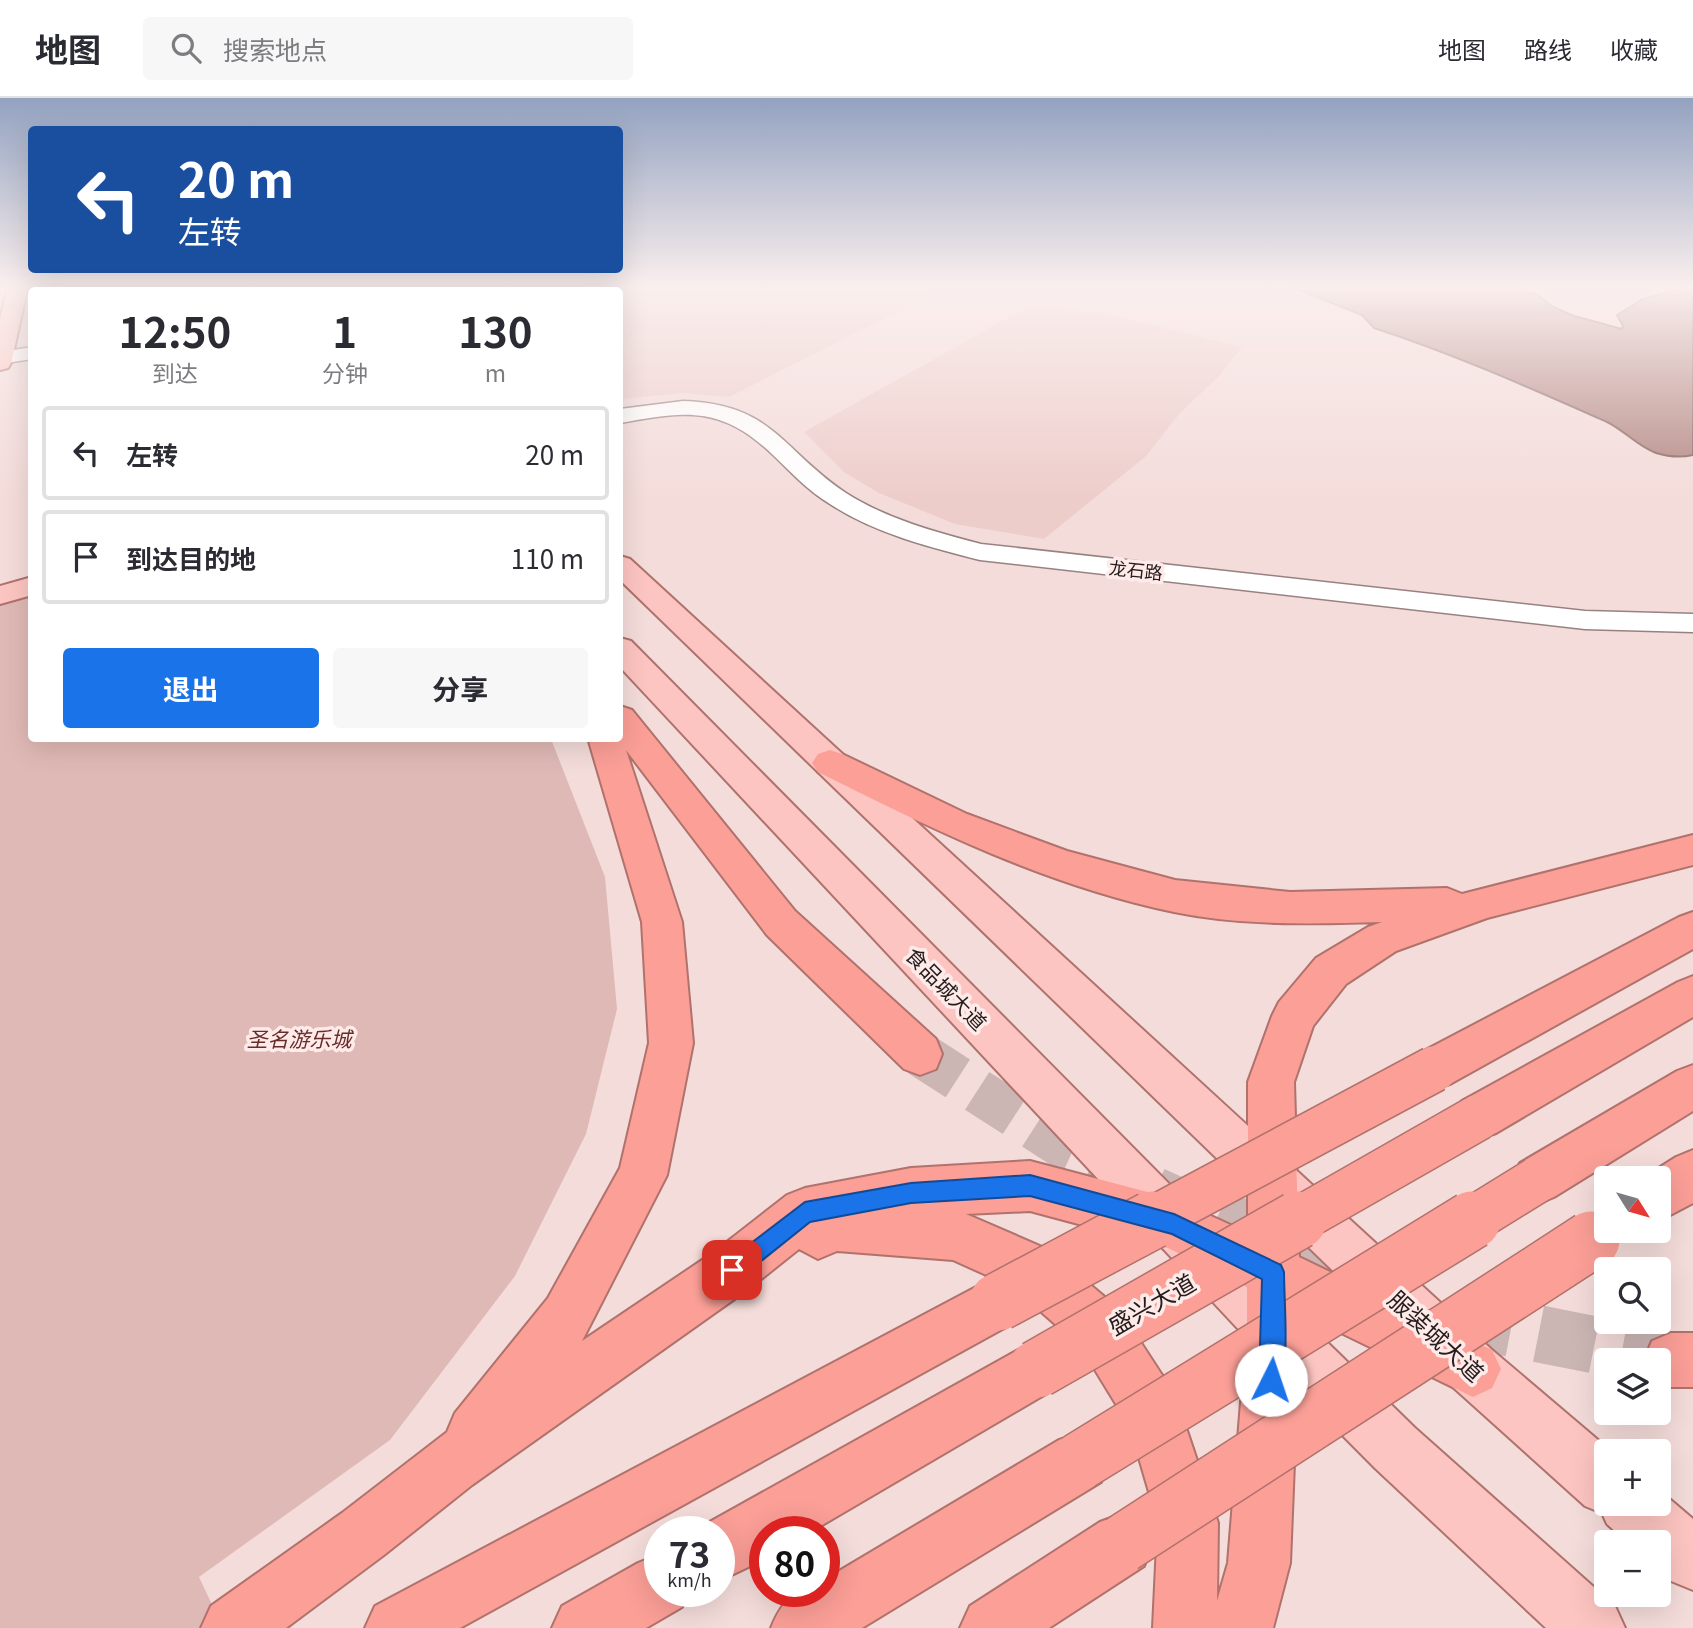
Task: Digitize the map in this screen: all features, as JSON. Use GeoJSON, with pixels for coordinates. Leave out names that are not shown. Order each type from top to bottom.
{"type":"FeatureCollection","features":[{"type":"Feature","properties":{"kind":"highway"},"geometry":{"type":"LineString","coordinates":[[623,723],[781,923],[920,1054]]}},
{"type":"Feature","properties":{"kind":"highway"},"geometry":{"type":"LineString","coordinates":[[452,1464],[567,1317],[636,1187],[642,1175],[671,1043],[662,922],[606,742]]}},
{"type":"Feature","properties":{"kind":"highway"},"geometry":{"type":"LineString","coordinates":[[830,763],[954,824],[1061,865],[1175,896],[1290,908],[1484,903]]}},
{"type":"Feature","properties":{"kind":"highway"},"geometry":{"type":"LineString","coordinates":[[1241,1628],[1259,1563],[1273,1300],[1271,1083],[1294,1016],[1331,971],[1382,939],[1484,903],[1693,850]]}},
{"type":"Feature","properties":{"kind":"highway"},"geometry":{"type":"LineString","coordinates":[[397,1628],[998,1301],[1693,929]]}},
{"type":"Feature","properties":{"kind":"highway","name":"盛兴大道"},"geometry":{"type":"LineString","coordinates":[[735,1542],[1693,995]]}},
{"type":"Feature","properties":{"kind":"highway"},"geometry":{"type":"LineString","coordinates":[[803,1628],[1693,1086]]}},
{"type":"Feature","properties":{"kind":"highway"},"geometry":{"type":"LineString","coordinates":[[1671,1188],[1693,1174]]}},
{"type":"Feature","properties":{"kind":"highway"},"geometry":{"type":"LineString","coordinates":[[233,1628],[363,1534],[452,1464],[732,1270],[805,1213],[911,1193],[1030,1186],[1174,1224],[1273,1300],[1473,1369]]}},
{"type":"Feature","properties":{"kind":"highway"},"geometry":{"type":"LineString","coordinates":[[732,1270],[836,1226],[954,1235],[1031,1268],[1100,1328],[1155,1415],[1188,1523],[1185,1628]]}},
{"type":"Feature","properties":{"kind":"highway"},"geometry":{"type":"LineString","coordinates":[[992,1628],[1594,1238]]}},
{"type":"Feature","properties":{"kind":"highway"},"geometry":{"type":"LineString","coordinates":[[584,1628],[644,1594]]}},
{"type":"Feature","properties":{"kind":"main road"},"geometry":{"type":"LineString","coordinates":[[0,574],[28,567]]}},
{"type":"Feature","properties":{"kind":"main road"},"geometry":{"type":"LineString","coordinates":[[623,568],[1272,1180]]}},
{"type":"Feature","properties":{"kind":"main road"},"geometry":{"type":"LineString","coordinates":[[0,595],[28,587]]}},
{"type":"Feature","properties":{"kind":"main road","name":"食品城大道"},"geometry":{"type":"LineString","coordinates":[[623,651],[1174,1224]]}},
{"type":"Feature","properties":{"kind":"main road","name":"服装城大道"},"geometry":{"type":"LineString","coordinates":[[1272,1180],[1473,1369],[1594,1475]]}},
{"type":"Feature","properties":{"kind":"main road"},"geometry":{"type":"LineString","coordinates":[[1273,1300],[1395,1448],[1592,1628]]}},
{"type":"Feature","properties":{"kind":"main road"},"geometry":{"type":"LineString","coordinates":[[1643,1516],[1693,1559]]}},
{"type":"Feature","properties":{"kind":"street","name":"龙石路"},"geometry":{"type":"LineString","coordinates":[[623,416],[675,407],[711,410],[745,420],[837,499],[876,520],[924,538],[979,552],[1585,620],[1693,623]]}},
{"type":"Feature","properties":{"kind":"shaded area"},"geometry":{"type":"Polygon","coordinates":[[[623,357],[807,357],[729,397],[683,393],[623,399],[623,357]]]}},
{"type":"Feature","properties":{"kind":"shaded area"},"geometry":{"type":"Polygon","coordinates":[[[937,357],[1234,357],[1219,376],[1180,413],[1146,456],[1044,539],[955,524],[879,493],[844,472],[804,432],[937,357]]]}},
{"type":"Feature","properties":{"kind":"shaded area"},"geometry":{"type":"Polygon","coordinates":[[[1456,357],[1693,357],[1693,455],[1674,457],[1656,453],[1607,422],[1456,357]]]}},
{"type":"Feature","properties":{"kind":"green space","name":"圣名游乐城"},"geometry":{"type":"Polygon","coordinates":[[[28,597],[28,742],[552,742],[605,877],[617,1009],[586,1134],[515,1276],[390,1440],[199,1577],[223,1628],[0,1628],[0,604],[28,597]]]}},
{"type":"Feature","properties":{"kind":"tunnel"},"geometry":{"type":"LineString","coordinates":[[920,1054],[1069,1150],[1226,1222]]}},
{"type":"Feature","properties":{"kind":"tunnel"},"geometry":{"type":"LineString","coordinates":[[1222,1220],[1371,1279]]}},
{"type":"Feature","properties":{"kind":"tunnel"},"geometry":{"type":"LineString","coordinates":[[1457,1311],[1494,1325],[1610,1348]]}},
{"type":"Feature","properties":{"kind":"route"},"geometry":{"type":"LineString","coordinates":[[732,1270],[805,1213],[911,1193],[1030,1186],[1174,1224],[1273,1272],[1271,1380]]}}]}
